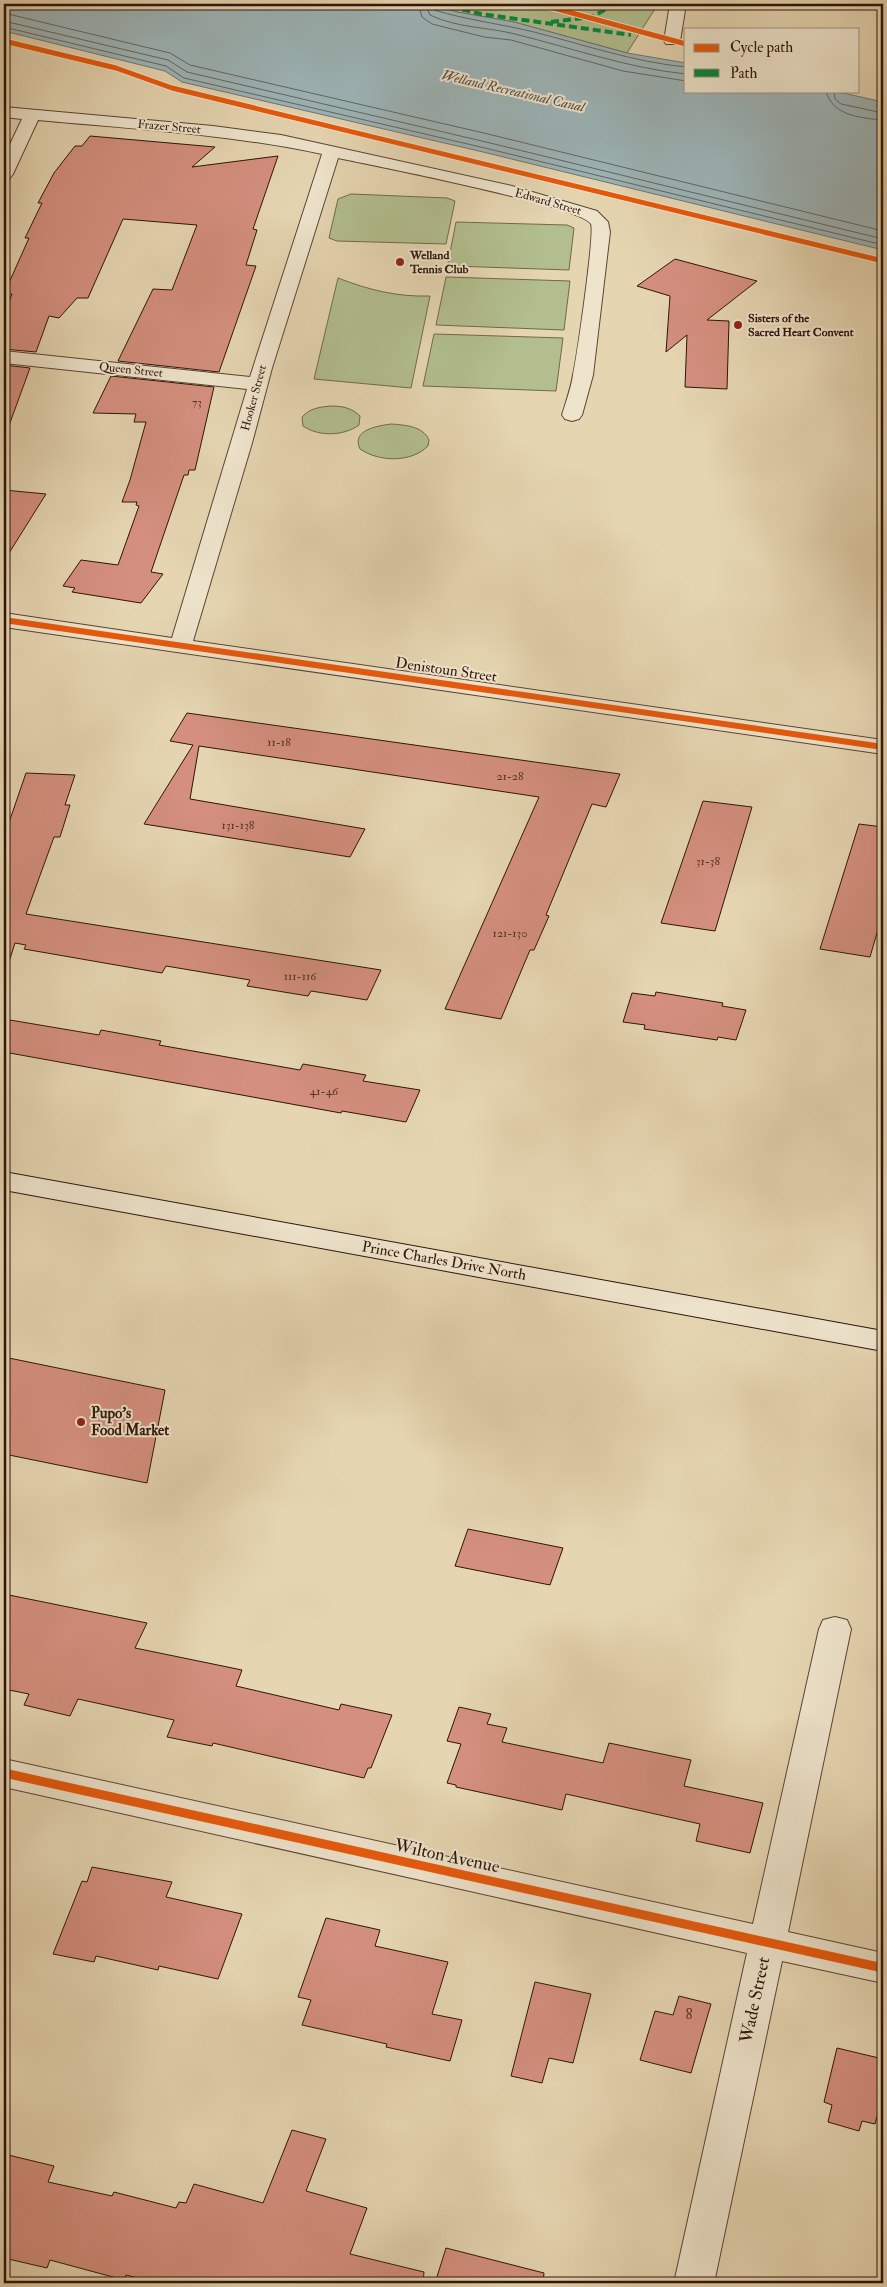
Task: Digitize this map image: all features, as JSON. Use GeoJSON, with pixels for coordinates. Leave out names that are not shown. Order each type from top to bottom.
{"type":"FeatureCollection","features":[{"type":"Feature","properties":{"kind":"street"},"geometry":{"type":"LineString","coordinates":[[672,41],[678,4]]}},
{"type":"Feature","properties":{"kind":"street","name":"Frazer Street"},"geometry":{"type":"LineString","coordinates":[[4,112],[236,133],[332,151]]}},
{"type":"Feature","properties":{"kind":"street"},"geometry":{"type":"LineString","coordinates":[[4,174],[33,114]]}},
{"type":"Feature","properties":{"kind":"street","name":"Hooker Street"},"geometry":{"type":"LineString","coordinates":[[181,646],[258,384],[332,151]]}},
{"type":"Feature","properties":{"kind":"street","name":"Edward Street"},"geometry":{"type":"LineString","coordinates":[[332,151],[549,201],[591,215],[599,222],[601,232],[598,264],[583,375],[572,415]]}},
{"type":"Feature","properties":{"kind":"street","name":"Queen Street"},"geometry":{"type":"LineString","coordinates":[[4,357],[258,384]]}},
{"type":"Feature","properties":{"kind":"street","name":"Denistoun Street"},"geometry":{"type":"LineString","coordinates":[[4,620],[883,747]]}},
{"type":"Feature","properties":{"kind":"street","name":"Prince Charles Drive North"},"geometry":{"type":"LineString","coordinates":[[4,1181],[883,1341]]}},
{"type":"Feature","properties":{"kind":"street","name":"Wade Street"},"geometry":{"type":"LineString","coordinates":[[694,2283],[835,1629]]}},
{"type":"Feature","properties":{"kind":"street","name":"Wilton Avenue"},"geometry":{"type":"LineString","coordinates":[[4,1773],[883,1968]]}},
{"type":"Feature","properties":{"kind":"green space"},"geometry":{"type":"Polygon","coordinates":[[[429,4],[658,4],[627,53],[514,22],[457,12],[429,4]]]}},
{"type":"Feature","properties":{"kind":"green space"},"geometry":{"type":"Polygon","coordinates":[[[351,194],[447,198],[455,201],[446,244],[337,241],[329,238],[338,199],[351,194]]]}},
{"type":"Feature","properties":{"kind":"green space"},"geometry":{"type":"Polygon","coordinates":[[[456,222],[567,225],[574,228],[569,270],[453,266],[448,263],[456,222]]]}},
{"type":"Feature","properties":{"kind":"green space"},"geometry":{"type":"Polygon","coordinates":[[[446,277],[570,281],[564,330],[436,325],[446,277]]]}},
{"type":"Feature","properties":{"kind":"green space"},"geometry":{"type":"Polygon","coordinates":[[[338,278],[383,292],[430,296],[411,388],[314,379],[338,278]]]}},
{"type":"Feature","properties":{"kind":"green space"},"geometry":{"type":"Polygon","coordinates":[[[434,334],[563,338],[556,391],[423,386],[434,334]]]}},
{"type":"Feature","properties":{"kind":"green space"},"geometry":{"type":"Polygon","coordinates":[[[331,406],[347,408],[357,413],[360,416],[359,425],[353,429],[331,434],[309,430],[303,426],[302,417],[308,412],[331,406]]]}},
{"type":"Feature","properties":{"kind":"green space"},"geometry":{"type":"Polygon","coordinates":[[[391,424],[418,429],[429,440],[428,446],[421,452],[395,459],[376,456],[360,449],[358,443],[362,433],[379,426],[391,424]]]}},
{"type":"Feature","properties":{"kind":"water","name":"Welland Recreational Canal"},"geometry":{"type":"Polygon","coordinates":[[[4,4],[429,4],[457,12],[514,22],[627,53],[684,63],[684,92],[838,92],[883,102],[883,250],[483,152],[182,82],[165,71],[4,31],[4,4]]]}},
{"type":"Feature","properties":{"kind":"building"},"geometry":{"type":"Polygon","coordinates":[[[90,136],[215,147],[192,167],[278,156],[253,229],[257,230],[246,265],[256,266],[219,372],[118,361],[153,289],[172,290],[197,225],[123,219],[88,298],[77,298],[59,318],[49,316],[36,352],[4,349],[4,315],[12,294],[4,294],[29,238],[25,238],[42,203],[38,203],[54,173],[75,146],[82,146],[90,136]]]}},
{"type":"Feature","properties":{"kind":"building","name":"Sisters of the Sacred Heart Convent"},"geometry":{"type":"Polygon","coordinates":[[[675,259],[757,281],[707,320],[729,321],[727,389],[685,387],[687,335],[666,352],[670,296],[637,286],[675,259]]]}},
{"type":"Feature","properties":{"kind":"building"},"geometry":{"type":"Polygon","coordinates":[[[4,365],[30,368],[7,431],[4,430],[4,365]]]}},
{"type":"Feature","properties":{"kind":"building"},"geometry":{"type":"Polygon","coordinates":[[[111,376],[214,387],[195,470],[189,470],[188,475],[184,475],[151,572],[163,574],[141,603],[72,592],[75,588],[63,586],[81,560],[118,565],[139,506],[136,505],[137,502],[122,502],[146,422],[134,422],[136,414],[93,413],[111,376]]]}},
{"type":"Feature","properties":{"kind":"building"},"geometry":{"type":"Polygon","coordinates":[[[4,490],[46,494],[4,561],[4,490]]]}},
{"type":"Feature","properties":{"kind":"building"},"geometry":{"type":"Polygon","coordinates":[[[187,713],[620,774],[606,807],[592,804],[546,915],[549,916],[534,950],[530,950],[501,1019],[445,1009],[539,797],[199,746],[190,799],[365,829],[350,857],[144,824],[193,745],[170,741],[187,713]]]}},
{"type":"Feature","properties":{"kind":"building"},"geometry":{"type":"Polygon","coordinates":[[[26,773],[75,775],[65,805],[70,805],[60,837],[54,837],[26,914],[381,970],[367,1000],[311,991],[308,996],[247,986],[250,980],[166,966],[162,973],[24,949],[26,945],[15,943],[8,965],[4,964],[4,837],[26,773]]]}},
{"type":"Feature","properties":{"kind":"building"},"geometry":{"type":"Polygon","coordinates":[[[703,801],[752,807],[715,931],[661,923],[703,801]]]}},
{"type":"Feature","properties":{"kind":"building"},"geometry":{"type":"Polygon","coordinates":[[[859,824],[883,827],[883,912],[870,957],[820,949],[859,824]]]}},
{"type":"Feature","properties":{"kind":"building"},"geometry":{"type":"Polygon","coordinates":[[[656,992],[723,1003],[722,1006],[746,1010],[736,1040],[718,1037],[717,1040],[644,1029],[645,1025],[623,1022],[632,993],[655,996],[656,992]]]}},
{"type":"Feature","properties":{"kind":"building"},"geometry":{"type":"Polygon","coordinates":[[[4,1019],[99,1035],[101,1030],[161,1041],[159,1045],[300,1070],[303,1064],[366,1075],[363,1081],[420,1090],[406,1122],[342,1111],[341,1113],[4,1052],[4,1019]]]}},
{"type":"Feature","properties":{"kind":"building","name":"Pupo's Food Market"},"geometry":{"type":"Polygon","coordinates":[[[4,1357],[165,1390],[147,1483],[4,1454],[4,1357]]]}},
{"type":"Feature","properties":{"kind":"building"},"geometry":{"type":"Polygon","coordinates":[[[468,1529],[563,1548],[550,1585],[455,1566],[468,1529]]]}},
{"type":"Feature","properties":{"kind":"building"},"geometry":{"type":"Polygon","coordinates":[[[4,1594],[147,1623],[135,1648],[242,1670],[236,1686],[339,1710],[341,1704],[392,1715],[371,1768],[368,1768],[364,1778],[213,1743],[212,1746],[167,1737],[174,1720],[78,1699],[70,1716],[24,1705],[29,1694],[4,1689],[4,1594]]]}},
{"type":"Feature","properties":{"kind":"building"},"geometry":{"type":"Polygon","coordinates":[[[459,1707],[491,1714],[487,1724],[507,1728],[502,1742],[603,1763],[609,1743],[691,1760],[684,1786],[763,1803],[750,1853],[696,1841],[700,1824],[566,1794],[562,1810],[456,1787],[456,1785],[447,1783],[461,1744],[447,1741],[459,1707]]]}},
{"type":"Feature","properties":{"kind":"building"},"geometry":{"type":"Polygon","coordinates":[[[92,1867],[172,1882],[166,1897],[242,1914],[218,1979],[159,1966],[158,1970],[96,1956],[94,1962],[53,1954],[82,1881],[87,1882],[92,1867]]]}},
{"type":"Feature","properties":{"kind":"building"},"geometry":{"type":"Polygon","coordinates":[[[326,1918],[380,1930],[375,1946],[448,1962],[432,2014],[462,2020],[450,2061],[386,2047],[387,2044],[302,2025],[311,2000],[298,1997],[326,1918]]]}},
{"type":"Feature","properties":{"kind":"building"},"geometry":{"type":"Polygon","coordinates":[[[535,1982],[591,1994],[573,2063],[549,2058],[542,2083],[511,2076],[535,1982]]]}},
{"type":"Feature","properties":{"kind":"building"},"geometry":{"type":"Polygon","coordinates":[[[679,1996],[711,2004],[691,2073],[640,2060],[655,2011],[673,2015],[679,1996]]]}},
{"type":"Feature","properties":{"kind":"building"},"geometry":{"type":"Polygon","coordinates":[[[837,2048],[883,2059],[883,2117],[877,2116],[875,2124],[862,2121],[859,2131],[828,2122],[832,2105],[824,2102],[837,2048]]]}},
{"type":"Feature","properties":{"kind":"building"},"geometry":{"type":"Polygon","coordinates":[[[292,2130],[326,2139],[306,2191],[367,2208],[350,2254],[424,2272],[423,2283],[157,2283],[126,2275],[124,2280],[50,2260],[47,2268],[4,2258],[4,2154],[54,2166],[48,2182],[112,2196],[114,2192],[176,2208],[179,2202],[186,2203],[194,2184],[263,2203],[292,2130]]]}},
{"type":"Feature","properties":{"kind":"building"},"geometry":{"type":"Polygon","coordinates":[[[446,2248],[544,2273],[543,2283],[435,2283],[446,2248]]]}},
{"type":"Feature","properties":{"kind":"marked path"},"geometry":{"type":"LineString","coordinates":[[439,4],[481,14],[631,35]]}},
{"type":"Feature","properties":{"kind":"marked path"},"geometry":{"type":"LineString","coordinates":[[551,22],[592,17],[615,4]]}},
{"type":"Feature","properties":{"kind":"cycle path"},"geometry":{"type":"LineString","coordinates":[[539,4],[684,43]]}},
{"type":"Feature","properties":{"kind":"cycle path"},"geometry":{"type":"LineString","coordinates":[[4,41],[116,68],[172,88],[883,261]]}},
{"type":"Feature","properties":{"kind":"cycle path"},"geometry":{"type":"LineString","coordinates":[[4,620],[883,747]]}},
{"type":"Feature","properties":{"kind":"cycle path"},"geometry":{"type":"LineString","coordinates":[[4,1773],[883,1968]]}},
{"type":"Feature","properties":{"kind":"place","name":"Welland Tennis Club"},"geometry":{"type":"Point","coordinates":[400,262]}},
{"type":"Feature","properties":{"kind":"place","name":"Sisters of the Sacred Heart Convent"},"geometry":{"type":"Point","coordinates":[738,325]}},
{"type":"Feature","properties":{"kind":"place","name":"Pupo's Food Market"},"geometry":{"type":"Point","coordinates":[81,1422]}}]}
